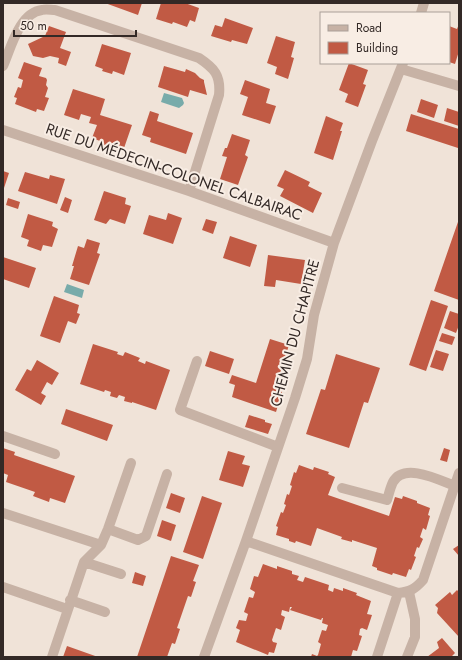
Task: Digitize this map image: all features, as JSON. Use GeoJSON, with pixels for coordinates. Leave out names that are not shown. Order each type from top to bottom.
{"type":"FeatureCollection","features":[{"type":"Feature","properties":{"kind":"street"},"geometry":{"type":"LineString","coordinates":[[3,66],[21,24],[31,14],[41,10],[55,10],[199,58],[211,66],[217,75],[220,86],[219,95],[189,191]]}},
{"type":"Feature","properties":{"kind":"street"},"geometry":{"type":"LineString","coordinates":[[402,66],[459,86]]}},
{"type":"Feature","properties":{"kind":"street","name":"CHEMIN DU CHAPITRE"},"geometry":{"type":"LineString","coordinates":[[204,657],[246,541],[306,359],[314,315],[334,242],[402,66]]}},
{"type":"Feature","properties":{"kind":"street","name":"RUE DU MÉDECIN-COLONEL CALBAIRAC"},"geometry":{"type":"LineString","coordinates":[[3,130],[189,191],[334,242]]}},
{"type":"Feature","properties":{"kind":"street"},"geometry":{"type":"LineString","coordinates":[[197,361],[180,410],[278,447]]}},
{"type":"Feature","properties":{"kind":"street"},"geometry":{"type":"LineString","coordinates":[[3,436],[55,454]]}},
{"type":"Feature","properties":{"kind":"street"},"geometry":{"type":"LineString","coordinates":[[52,657],[68,605],[84,562],[101,545],[131,463]]}},
{"type":"Feature","properties":{"kind":"street"},"geometry":{"type":"LineString","coordinates":[[342,488],[387,500],[394,480],[404,473],[413,472],[455,486]]}},
{"type":"Feature","properties":{"kind":"street"},"geometry":{"type":"LineString","coordinates":[[246,541],[398,593],[409,592],[416,588],[423,580],[459,473]]}},
{"type":"Feature","properties":{"kind":"street"},"geometry":{"type":"LineString","coordinates":[[108,529],[138,540],[146,536],[167,474]]}},
{"type":"Feature","properties":{"kind":"street"},"geometry":{"type":"LineString","coordinates":[[3,513],[101,545]]}},
{"type":"Feature","properties":{"kind":"street"},"geometry":{"type":"LineString","coordinates":[[84,562],[121,574]]}},
{"type":"Feature","properties":{"kind":"street"},"geometry":{"type":"LineString","coordinates":[[3,587],[68,605],[105,612]]}},
{"type":"Feature","properties":{"kind":"street"},"geometry":{"type":"LineString","coordinates":[[407,657],[415,637],[415,619],[409,592]]}},
{"type":"Feature","properties":{"kind":"street"},"geometry":{"type":"LineString","coordinates":[[377,657],[398,593]]}},
{"type":"Feature","properties":{"kind":"water"},"geometry":{"type":"Polygon","coordinates":[[[164,93],[182,98],[184,103],[183,105],[179,108],[161,102],[164,93]]]}},
{"type":"Feature","properties":{"kind":"water"},"geometry":{"type":"Polygon","coordinates":[[[67,284],[84,290],[82,298],[64,292],[67,284]]]}},
{"type":"Feature","properties":{"kind":"building"},"geometry":{"type":"Polygon","coordinates":[[[105,3],[142,3],[138,15],[105,3]]]}},
{"type":"Feature","properties":{"kind":"building"},"geometry":{"type":"Polygon","coordinates":[[[161,3],[185,3],[199,8],[195,22],[190,20],[187,27],[173,22],[172,24],[156,19],[161,3]]]}},
{"type":"Feature","properties":{"kind":"building"},"geometry":{"type":"Polygon","coordinates":[[[225,18],[253,28],[247,44],[232,40],[231,42],[211,36],[215,25],[222,27],[225,18]]]}},
{"type":"Feature","properties":{"kind":"building"},"geometry":{"type":"Polygon","coordinates":[[[459,24],[459,51],[455,64],[450,62],[450,26],[457,29],[459,24]]]}},
{"type":"Feature","properties":{"kind":"building"},"geometry":{"type":"Polygon","coordinates":[[[49,26],[66,32],[60,48],[71,52],[66,66],[58,63],[59,58],[50,56],[43,58],[33,56],[28,44],[45,36],[49,26]]]}},
{"type":"Feature","properties":{"kind":"building"},"geometry":{"type":"Polygon","coordinates":[[[276,36],[295,42],[291,57],[294,58],[288,79],[275,74],[277,67],[267,63],[276,36]]]}},
{"type":"Feature","properties":{"kind":"building"},"geometry":{"type":"Polygon","coordinates":[[[102,44],[131,53],[124,75],[113,71],[112,74],[102,71],[103,69],[95,66],[102,44]]]}},
{"type":"Feature","properties":{"kind":"building"},"geometry":{"type":"Polygon","coordinates":[[[24,62],[42,68],[39,76],[46,78],[47,80],[46,85],[48,88],[45,97],[49,98],[44,111],[37,109],[36,112],[15,104],[17,98],[14,97],[18,87],[21,88],[23,80],[18,78],[24,62]]]}},
{"type":"Feature","properties":{"kind":"building"},"geometry":{"type":"Polygon","coordinates":[[[349,64],[368,70],[363,84],[366,85],[358,107],[345,102],[348,94],[339,90],[349,64]]]}},
{"type":"Feature","properties":{"kind":"building"},"geometry":{"type":"Polygon","coordinates":[[[164,66],[185,72],[186,69],[195,73],[204,80],[207,95],[190,90],[188,97],[158,87],[164,66]]]}},
{"type":"Feature","properties":{"kind":"building"},"geometry":{"type":"Polygon","coordinates":[[[245,80],[270,89],[266,103],[276,106],[270,124],[242,115],[248,97],[240,94],[245,80]]]}},
{"type":"Feature","properties":{"kind":"building"},"geometry":{"type":"Polygon","coordinates":[[[73,89],[105,99],[100,115],[132,125],[123,151],[99,144],[100,141],[92,138],[97,125],[89,123],[91,117],[81,114],[79,120],[64,115],[73,89]]]}},
{"type":"Feature","properties":{"kind":"building"},"geometry":{"type":"Polygon","coordinates":[[[421,99],[438,105],[434,118],[417,112],[421,99]]]}},
{"type":"Feature","properties":{"kind":"building"},"geometry":{"type":"Polygon","coordinates":[[[447,108],[459,112],[459,126],[444,121],[447,108]]]}},
{"type":"Feature","properties":{"kind":"building"},"geometry":{"type":"Polygon","coordinates":[[[150,111],[159,114],[157,121],[193,133],[186,154],[150,142],[151,138],[142,135],[150,111]]]}},
{"type":"Feature","properties":{"kind":"building"},"geometry":{"type":"Polygon","coordinates":[[[411,114],[459,129],[458,148],[406,131],[411,114]]]}},
{"type":"Feature","properties":{"kind":"building"},"geometry":{"type":"Polygon","coordinates":[[[326,116],[343,123],[333,160],[314,153],[326,116]]]}},
{"type":"Feature","properties":{"kind":"building"},"geometry":{"type":"Polygon","coordinates":[[[232,134],[250,140],[245,155],[248,157],[238,185],[220,179],[227,157],[222,156],[225,148],[227,148],[232,134]]]}},
{"type":"Feature","properties":{"kind":"building"},"geometry":{"type":"Polygon","coordinates":[[[285,170],[310,182],[308,186],[322,193],[313,213],[280,196],[284,189],[277,186],[285,170]]]}},
{"type":"Feature","properties":{"kind":"building"},"geometry":{"type":"Polygon","coordinates":[[[3,171],[9,173],[3,191],[3,171]]]}},
{"type":"Feature","properties":{"kind":"building"},"geometry":{"type":"Polygon","coordinates":[[[25,172],[49,179],[50,175],[65,179],[57,204],[18,191],[25,172]]]}},
{"type":"Feature","properties":{"kind":"building"},"geometry":{"type":"Polygon","coordinates":[[[104,191],[126,198],[125,204],[131,206],[125,224],[110,219],[106,224],[94,220],[104,191]]]}},
{"type":"Feature","properties":{"kind":"building"},"geometry":{"type":"Polygon","coordinates":[[[65,197],[72,200],[68,213],[60,210],[65,197]]]}},
{"type":"Feature","properties":{"kind":"building"},"geometry":{"type":"Polygon","coordinates":[[[8,198],[20,202],[18,209],[6,205],[8,198]]]}},
{"type":"Feature","properties":{"kind":"building"},"geometry":{"type":"Polygon","coordinates":[[[168,213],[182,218],[173,244],[143,234],[149,215],[166,220],[168,213]]]}},
{"type":"Feature","properties":{"kind":"building"},"geometry":{"type":"Polygon","coordinates":[[[28,214],[53,222],[52,226],[58,229],[52,247],[43,245],[41,251],[27,246],[29,240],[21,237],[28,214]]]}},
{"type":"Feature","properties":{"kind":"building"},"geometry":{"type":"Polygon","coordinates":[[[206,219],[217,222],[213,234],[202,230],[206,219]]]}},
{"type":"Feature","properties":{"kind":"building"},"geometry":{"type":"Polygon","coordinates":[[[459,219],[459,300],[434,291],[459,219]]]}},
{"type":"Feature","properties":{"kind":"building"},"geometry":{"type":"Polygon","coordinates":[[[230,236],[257,245],[250,267],[223,258],[230,236]]]}},
{"type":"Feature","properties":{"kind":"building"},"geometry":{"type":"Polygon","coordinates":[[[87,239],[100,243],[97,253],[100,254],[89,285],[70,279],[78,246],[84,248],[87,239]]]}},
{"type":"Feature","properties":{"kind":"building"},"geometry":{"type":"Polygon","coordinates":[[[268,255],[305,260],[301,284],[276,280],[275,287],[264,286],[268,255]]]}},
{"type":"Feature","properties":{"kind":"building"},"geometry":{"type":"Polygon","coordinates":[[[3,257],[36,268],[29,288],[3,279],[3,257]]]}},
{"type":"Feature","properties":{"kind":"building"},"geometry":{"type":"Polygon","coordinates":[[[54,296],[79,305],[77,313],[80,314],[76,324],[68,321],[60,343],[40,336],[54,296]]]}},
{"type":"Feature","properties":{"kind":"building"},"geometry":{"type":"Polygon","coordinates":[[[431,300],[448,306],[426,371],[409,365],[431,300]]]}},
{"type":"Feature","properties":{"kind":"building"},"geometry":{"type":"Polygon","coordinates":[[[450,311],[459,314],[459,325],[456,333],[444,328],[450,311]]]}},
{"type":"Feature","properties":{"kind":"building"},"geometry":{"type":"Polygon","coordinates":[[[442,333],[455,337],[452,345],[439,341],[442,333]]]}},
{"type":"Feature","properties":{"kind":"building"},"geometry":{"type":"Polygon","coordinates":[[[270,339],[289,345],[275,389],[282,392],[276,412],[232,397],[235,385],[229,383],[232,375],[256,383],[270,339]]]}},
{"type":"Feature","properties":{"kind":"building"},"geometry":{"type":"Polygon","coordinates":[[[93,344],[118,352],[117,354],[123,356],[125,352],[140,358],[138,361],[145,364],[146,361],[170,370],[156,410],[132,402],[124,401],[125,397],[119,395],[117,398],[110,396],[111,392],[105,390],[104,392],[80,384],[93,344]]]}},
{"type":"Feature","properties":{"kind":"building"},"geometry":{"type":"Polygon","coordinates":[[[436,350],[449,354],[443,371],[430,367],[436,350]]]}},
{"type":"Feature","properties":{"kind":"building"},"geometry":{"type":"Polygon","coordinates":[[[210,351],[234,359],[229,374],[205,366],[210,351]]]}},
{"type":"Feature","properties":{"kind":"building"},"geometry":{"type":"Polygon","coordinates":[[[336,354],[380,368],[368,403],[364,402],[349,448],[306,434],[321,389],[325,390],[336,354]]]}},
{"type":"Feature","properties":{"kind":"building"},"geometry":{"type":"Polygon","coordinates":[[[37,360],[59,373],[52,385],[47,382],[41,393],[46,396],[41,405],[15,390],[27,369],[31,371],[37,360]]]}},
{"type":"Feature","properties":{"kind":"building"},"geometry":{"type":"Polygon","coordinates":[[[66,409],[113,425],[107,441],[61,424],[66,409]]]}},
{"type":"Feature","properties":{"kind":"building"},"geometry":{"type":"Polygon","coordinates":[[[249,415],[272,424],[268,434],[245,427],[249,415]]]}},
{"type":"Feature","properties":{"kind":"building"},"geometry":{"type":"Polygon","coordinates":[[[3,448],[15,452],[14,455],[75,476],[65,503],[50,498],[49,502],[33,496],[35,492],[6,482],[8,475],[3,473],[3,448]]]}},
{"type":"Feature","properties":{"kind":"building"},"geometry":{"type":"Polygon","coordinates":[[[444,448],[450,450],[447,462],[440,460],[444,448]]]}},
{"type":"Feature","properties":{"kind":"building"},"geometry":{"type":"Polygon","coordinates":[[[228,451],[245,456],[242,464],[250,466],[243,487],[219,480],[228,451]]]}},
{"type":"Feature","properties":{"kind":"building"},"geometry":{"type":"Polygon","coordinates":[[[299,465],[313,470],[314,467],[329,472],[328,474],[335,477],[328,495],[389,516],[395,497],[402,499],[403,496],[430,508],[428,515],[430,516],[426,530],[423,528],[420,537],[423,539],[419,548],[417,547],[414,556],[416,557],[411,570],[409,569],[406,577],[393,573],[392,575],[377,570],[377,568],[372,566],[377,548],[352,540],[352,542],[341,539],[342,537],[317,528],[311,546],[296,541],[295,543],[289,541],[289,539],[276,535],[278,527],[276,526],[281,512],[283,513],[286,505],[284,504],[287,494],[289,495],[292,486],[290,485],[294,472],[296,473],[299,465]]]}},
{"type":"Feature","properties":{"kind":"building"},"geometry":{"type":"Polygon","coordinates":[[[171,493],[185,498],[180,513],[166,508],[171,493]]]}},
{"type":"Feature","properties":{"kind":"building"},"geometry":{"type":"Polygon","coordinates":[[[202,496],[222,503],[203,559],[183,552],[202,496]]]}},
{"type":"Feature","properties":{"kind":"building"},"geometry":{"type":"Polygon","coordinates":[[[162,520],[176,525],[171,541],[157,536],[162,520]]]}},
{"type":"Feature","properties":{"kind":"building"},"geometry":{"type":"Polygon","coordinates":[[[459,545],[459,556],[453,549],[459,545]]]}},
{"type":"Feature","properties":{"kind":"building"},"geometry":{"type":"Polygon","coordinates":[[[171,556],[199,565],[193,581],[196,582],[191,597],[188,596],[177,628],[180,629],[175,644],[172,643],[167,657],[137,657],[171,556]]]}},
{"type":"Feature","properties":{"kind":"building"},"geometry":{"type":"Polygon","coordinates":[[[263,564],[277,569],[277,566],[292,571],[292,574],[299,576],[297,580],[303,582],[305,577],[329,585],[328,590],[333,592],[334,588],[343,591],[343,588],[357,593],[356,595],[371,601],[367,614],[372,615],[367,630],[362,628],[360,629],[359,635],[362,636],[357,651],[353,650],[351,657],[311,657],[312,654],[318,655],[321,644],[318,642],[322,630],[326,631],[328,625],[322,623],[323,618],[321,620],[290,610],[292,607],[290,607],[289,612],[282,610],[281,615],[285,617],[281,630],[276,628],[272,640],[273,642],[277,643],[274,653],[269,652],[268,655],[236,642],[240,630],[236,628],[239,620],[246,621],[248,614],[244,612],[249,597],[253,598],[255,592],[250,589],[254,576],[258,577],[263,564]]]}},
{"type":"Feature","properties":{"kind":"building"},"geometry":{"type":"Polygon","coordinates":[[[135,572],[146,576],[143,586],[132,583],[135,572]]]}},
{"type":"Feature","properties":{"kind":"building"},"geometry":{"type":"Polygon","coordinates":[[[457,590],[459,592],[459,637],[437,613],[438,608],[435,605],[450,592],[452,595],[457,590]]]}},
{"type":"Feature","properties":{"kind":"building"},"geometry":{"type":"Polygon","coordinates":[[[442,638],[455,653],[452,656],[453,657],[427,657],[439,648],[437,642],[442,638]]]}},
{"type":"Feature","properties":{"kind":"building"},"geometry":{"type":"Polygon","coordinates":[[[67,646],[98,657],[63,657],[67,646]]]}}]}
